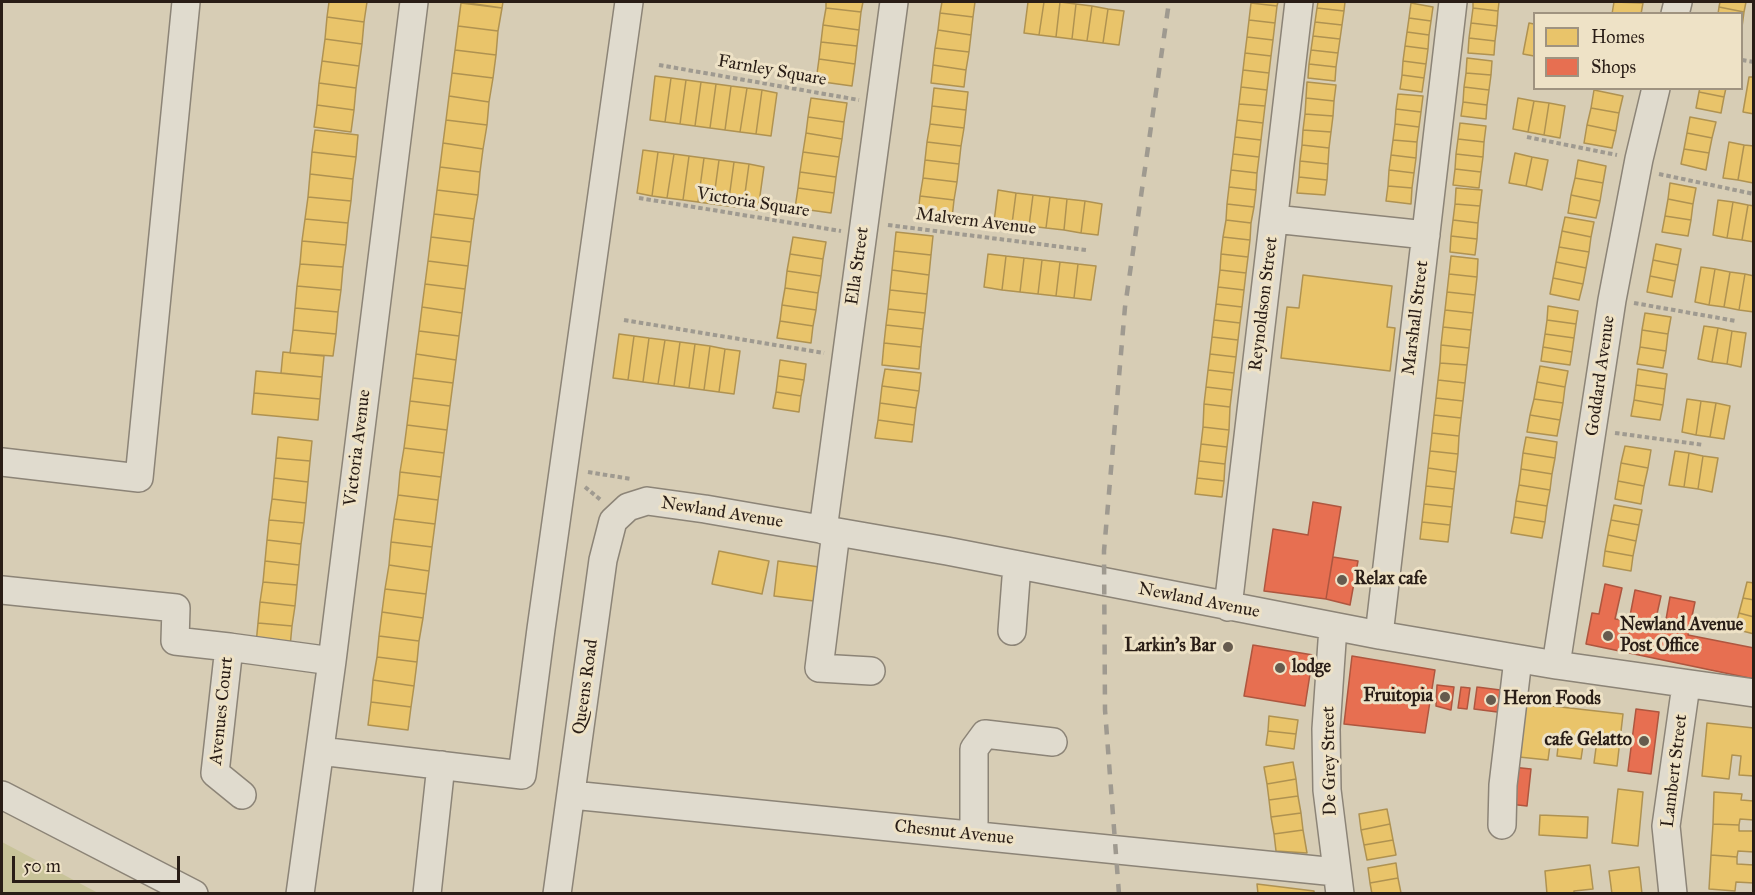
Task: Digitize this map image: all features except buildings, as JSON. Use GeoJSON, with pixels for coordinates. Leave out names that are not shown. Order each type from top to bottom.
{"type":"FeatureCollection","features":[{"type":"Feature","properties":{"kind":"street"},"geometry":{"type":"LineString","coordinates":[[2,462],[139,478],[186,2]]}},
{"type":"Feature","properties":{"kind":"street","name":"Victoria Avenue"},"geometry":{"type":"LineString","coordinates":[[300,894],[332,661],[414,2]]}},
{"type":"Feature","properties":{"kind":"street"},"geometry":{"type":"LineString","coordinates":[[320,751],[522,775],[629,2]]}},
{"type":"Feature","properties":{"kind":"street","name":"Ella Street"},"geometry":{"type":"LineString","coordinates":[[872,672],[819,668],[830,531],[832,457],[894,2]]}},
{"type":"Feature","properties":{"kind":"street","name":"Reynoldson Street"},"geometry":{"type":"LineString","coordinates":[[1228,607],[1299,2]]}},
{"type":"Feature","properties":{"kind":"street","name":"Marshall Street"},"geometry":{"type":"LineString","coordinates":[[1379,635],[1454,2]]}},
{"type":"Feature","properties":{"kind":"street","name":"Goddard Avenue"},"geometry":{"type":"LineString","coordinates":[[1556,665],[1612,300],[1656,90]]}},
{"type":"Feature","properties":{"kind":"street"},"geometry":{"type":"LineString","coordinates":[[1274,219],[1426,235]]}},
{"type":"Feature","properties":{"kind":"street","name":"Newland Avenue"},"geometry":{"type":"LineString","coordinates":[[619,516],[628,507],[647,501],[705,508],[1017,565],[1333,627],[1556,665],[1754,693]]}},
{"type":"Feature","properties":{"kind":"street","name":"Queens Road"},"geometry":{"type":"LineString","coordinates":[[557,894],[603,560],[613,521],[619,516]]}},
{"type":"Feature","properties":{"kind":"street"},"geometry":{"type":"LineString","coordinates":[[1012,631],[1017,565]]}},
{"type":"Feature","properties":{"kind":"street"},"geometry":{"type":"LineString","coordinates":[[2,590],[176,608],[175,641],[229,647]]}},
{"type":"Feature","properties":{"kind":"street","name":"De Grey Street"},"geometry":{"type":"LineString","coordinates":[[1333,627],[1326,729],[1326,790],[1338,883]]}},
{"type":"Feature","properties":{"kind":"street","name":"Avenues Court"},"geometry":{"type":"LineString","coordinates":[[242,795],[215,773],[229,647],[332,661]]}},
{"type":"Feature","properties":{"kind":"street"},"geometry":{"type":"LineString","coordinates":[[1502,825],[1503,785],[1518,659]]}},
{"type":"Feature","properties":{"kind":"street","name":"Lambert Street"},"geometry":{"type":"LineString","coordinates":[[1673,894],[1666,826],[1686,685]]}},
{"type":"Feature","properties":{"kind":"street"},"geometry":{"type":"LineString","coordinates":[[974,834],[974,749],[985,734],[1053,742]]}},
{"type":"Feature","properties":{"kind":"street"},"geometry":{"type":"LineString","coordinates":[[427,894],[441,765]]}},
{"type":"Feature","properties":{"kind":"street"},"geometry":{"type":"LineString","coordinates":[[2,795],[194,894]]}},
{"type":"Feature","properties":{"kind":"street","name":"Chesnut Avenue"},"geometry":{"type":"LineString","coordinates":[[572,795],[974,834],[1338,883]]}},
{"type":"Feature","properties":{"kind":"path","name":"Farnley Square"},"geometry":{"type":"LineString","coordinates":[[659,65],[880,104]]}},
{"type":"Feature","properties":{"kind":"path"},"geometry":{"type":"LineString","coordinates":[[1527,137],[1754,194]]}},
{"type":"Feature","properties":{"kind":"path","name":"Victoria Square"},"geometry":{"type":"LineString","coordinates":[[639,198],[863,228]]}},
{"type":"Feature","properties":{"kind":"path","name":"Malvern Avenue"},"geometry":{"type":"LineString","coordinates":[[863,228],[1086,250]]}},
{"type":"Feature","properties":{"kind":"path"},"geometry":{"type":"LineString","coordinates":[[1612,300],[1736,321]]}},
{"type":"Feature","properties":{"kind":"path"},"geometry":{"type":"LineString","coordinates":[[624,320],[846,356]]}},
{"type":"Feature","properties":{"kind":"path"},"geometry":{"type":"LineString","coordinates":[[1593,430],[1704,445]]}},
{"type":"Feature","properties":{"kind":"path"},"geometry":{"type":"LineString","coordinates":[[564,469],[619,516]]}},
{"type":"Feature","properties":{"kind":"shaded area"},"geometry":{"type":"Polygon","coordinates":[[[2,842],[98,893],[2,893],[2,842]]]}},
{"type":"Feature","properties":{"kind":"railway"},"geometry":{"type":"LineString","coordinates":[[1119,894],[1105,710],[1104,551],[1125,307],[1169,2]]}},
{"type":"Feature","properties":{"kind":"place","name":"Relax cafe"},"geometry":{"type":"Point","coordinates":[1342,580]}},
{"type":"Feature","properties":{"kind":"place","name":"Newland Avenue Post Office"},"geometry":{"type":"Point","coordinates":[1608,636]}},
{"type":"Feature","properties":{"kind":"place","name":"Larkin's Bar"},"geometry":{"type":"Point","coordinates":[1228,647]}},
{"type":"Feature","properties":{"kind":"place","name":"lodge"},"geometry":{"type":"Point","coordinates":[1280,668]}},
{"type":"Feature","properties":{"kind":"place","name":"Fruitopia"},"geometry":{"type":"Point","coordinates":[1445,697]}},
{"type":"Feature","properties":{"kind":"place","name":"Heron Foods"},"geometry":{"type":"Point","coordinates":[1491,700]}},
{"type":"Feature","properties":{"kind":"place","name":"cafe Gelatto"},"geometry":{"type":"Point","coordinates":[1644,741]}}]}
